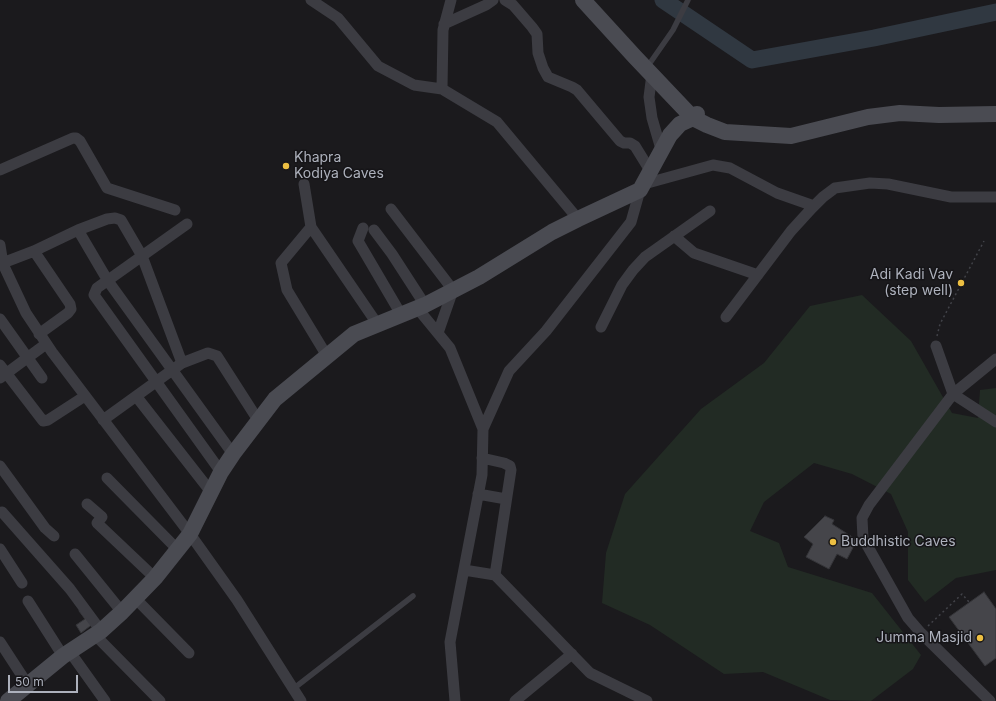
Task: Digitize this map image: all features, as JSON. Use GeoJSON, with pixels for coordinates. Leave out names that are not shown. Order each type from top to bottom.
{"type":"FeatureCollection","features":[{"type":"Feature","properties":{"kind":"street"},"geometry":{"type":"LineString","coordinates":[[311,0],[338,18],[378,66],[414,85],[442,89],[497,122],[578,219]]}},
{"type":"Feature","properties":{"kind":"street"},"geometry":{"type":"LineString","coordinates":[[442,89],[441,70],[444,24],[451,0]]}},
{"type":"Feature","properties":{"kind":"street"},"geometry":{"type":"LineString","coordinates":[[444,24],[486,5],[493,0]]}},
{"type":"Feature","properties":{"kind":"street"},"geometry":{"type":"LineString","coordinates":[[505,0],[512,5],[537,34],[538,53],[548,77],[577,90],[620,141],[630,143],[635,146],[645,182]]}},
{"type":"Feature","properties":{"kind":"street"},"geometry":{"type":"LineString","coordinates":[[583,0],[651,68],[649,97],[652,118],[661,150]]}},
{"type":"Feature","properties":{"kind":"street"},"geometry":{"type":"LineString","coordinates":[[593,0],[651,68],[695,116],[718,124],[748,130],[778,130],[830,122],[906,105],[963,106],[996,104]]}},
{"type":"Feature","properties":{"kind":"street"},"geometry":{"type":"LineString","coordinates":[[866,113],[939,115],[996,114]]}},
{"type":"Feature","properties":{"kind":"street"},"geometry":{"type":"LineString","coordinates":[[455,701],[450,642],[482,475],[483,429],[510,371],[546,331],[631,222],[645,182],[670,135],[680,124],[695,116]]}},
{"type":"Feature","properties":{"kind":"street"},"geometry":{"type":"LineString","coordinates":[[0,170],[76,138],[80,141],[107,188],[175,210]]}},
{"type":"Feature","properties":{"kind":"street"},"geometry":{"type":"LineString","coordinates":[[8,701],[67,654],[98,633],[122,612],[154,578],[190,534],[221,472],[275,398],[354,334],[422,307],[479,277],[552,232],[645,182],[713,165],[730,168],[777,192],[814,206]]}},
{"type":"Feature","properties":{"kind":"street"},"geometry":{"type":"LineString","coordinates":[[726,317],[791,231],[823,197],[835,188],[870,183],[888,184],[951,197],[996,197]]}},
{"type":"Feature","properties":{"kind":"street"},"geometry":{"type":"LineString","coordinates":[[304,184],[311,227],[378,325]]}},
{"type":"Feature","properties":{"kind":"street"},"geometry":{"type":"LineString","coordinates":[[391,209],[453,290]]}},
{"type":"Feature","properties":{"kind":"street"},"geometry":{"type":"LineString","coordinates":[[601,327],[622,285],[645,257],[710,212]]}},
{"type":"Feature","properties":{"kind":"street"},"geometry":{"type":"LineString","coordinates":[[1,264],[34,251],[78,230],[107,219],[114,218],[121,220],[142,256],[182,363]]}},
{"type":"Feature","properties":{"kind":"street"},"geometry":{"type":"LineString","coordinates":[[187,224],[97,288],[94,295],[221,472]]}},
{"type":"Feature","properties":{"kind":"street"},"geometry":{"type":"LineString","coordinates":[[311,227],[282,263],[287,290],[327,356]]}},
{"type":"Feature","properties":{"kind":"street"},"geometry":{"type":"LineString","coordinates":[[402,316],[358,241],[368,229],[392,254],[438,333],[450,348],[483,429]]}},
{"type":"Feature","properties":{"kind":"street"},"geometry":{"type":"LineString","coordinates":[[78,230],[108,280],[233,454]]}},
{"type":"Feature","properties":{"kind":"street"},"geometry":{"type":"LineString","coordinates":[[674,236],[694,253],[758,275]]}},
{"type":"Feature","properties":{"kind":"street"},"geometry":{"type":"LineString","coordinates":[[0,246],[1,264],[26,313],[39,334],[190,534],[237,600],[301,701]]}},
{"type":"Feature","properties":{"kind":"street"},"geometry":{"type":"LineString","coordinates":[[34,251],[70,304],[71,309],[68,313],[39,334]]}},
{"type":"Feature","properties":{"kind":"street"},"geometry":{"type":"LineString","coordinates":[[438,333],[453,290]]}},
{"type":"Feature","properties":{"kind":"street"},"geometry":{"type":"LineString","coordinates":[[0,319],[42,378]]}},
{"type":"Feature","properties":{"kind":"street"},"geometry":{"type":"LineString","coordinates":[[46,344],[28,358],[2,372],[43,421],[48,420],[85,396]]}},
{"type":"Feature","properties":{"kind":"street"},"geometry":{"type":"LineString","coordinates":[[936,346],[953,394],[996,422]]}},
{"type":"Feature","properties":{"kind":"street"},"geometry":{"type":"LineString","coordinates":[[103,420],[182,363],[208,353],[217,356],[258,420]]}},
{"type":"Feature","properties":{"kind":"street"},"geometry":{"type":"LineString","coordinates":[[990,701],[921,633],[908,618],[863,538],[862,518],[869,505],[953,394],[996,359]]}},
{"type":"Feature","properties":{"kind":"street"},"geometry":{"type":"LineString","coordinates":[[136,396],[211,492]]}},
{"type":"Feature","properties":{"kind":"street"},"geometry":{"type":"LineString","coordinates":[[482,458],[504,462],[510,466],[511,470],[495,575]]}},
{"type":"Feature","properties":{"kind":"street"},"geometry":{"type":"LineString","coordinates":[[0,466],[45,528],[54,536]]}},
{"type":"Feature","properties":{"kind":"street"},"geometry":{"type":"LineString","coordinates":[[107,478],[177,549]]}},
{"type":"Feature","properties":{"kind":"street"},"geometry":{"type":"LineString","coordinates":[[478,494],[506,499]]}},
{"type":"Feature","properties":{"kind":"street"},"geometry":{"type":"LineString","coordinates":[[87,504],[102,517],[97,523],[154,578]]}},
{"type":"Feature","properties":{"kind":"street"},"geometry":{"type":"LineString","coordinates":[[2,512],[70,589],[98,633],[160,701]]}},
{"type":"Feature","properties":{"kind":"street"},"geometry":{"type":"LineString","coordinates":[[74,554],[122,612]]}},
{"type":"Feature","properties":{"kind":"street"},"geometry":{"type":"LineString","coordinates":[[2,555],[22,583]]}},
{"type":"Feature","properties":{"kind":"street"},"geometry":{"type":"LineString","coordinates":[[464,570],[495,575],[590,673],[647,701]]}},
{"type":"Feature","properties":{"kind":"street"},"geometry":{"type":"LineString","coordinates":[[135,598],[189,653]]}},
{"type":"Feature","properties":{"kind":"street"},"geometry":{"type":"LineString","coordinates":[[28,601],[67,654],[105,701]]}},
{"type":"Feature","properties":{"kind":"street"},"geometry":{"type":"LineString","coordinates":[[0,642],[28,685]]}},
{"type":"Feature","properties":{"kind":"street"},"geometry":{"type":"LineString","coordinates":[[515,701],[572,654]]}},
{"type":"Feature","properties":{"kind":"lane"},"geometry":{"type":"LineString","coordinates":[[651,68],[674,30],[688,0]]}},
{"type":"Feature","properties":{"kind":"lane"},"geometry":{"type":"LineString","coordinates":[[293,689],[413,596]]}},
{"type":"Feature","properties":{"kind":"path"},"geometry":{"type":"LineString","coordinates":[[936,346],[937,332],[940,324],[984,241]]}},
{"type":"Feature","properties":{"kind":"path"},"geometry":{"type":"LineString","coordinates":[[921,633],[962,594],[969,602]]}},
{"type":"Feature","properties":{"kind":"shaded area"},"geometry":{"type":"Polygon","coordinates":[[[862,295],[911,341],[952,413],[978,418],[980,390],[996,388],[996,570],[956,578],[925,602],[908,580],[908,532],[891,494],[852,474],[814,463],[764,502],[750,531],[779,543],[788,567],[872,593],[921,655],[913,669],[871,701],[830,700],[763,672],[724,674],[650,625],[602,603],[606,553],[625,494],[701,409],[764,363],[810,306],[862,295]]]}},
{"type":"Feature","properties":{"kind":"building","name":"Buddhistic Caves"},"geometry":{"type":"Polygon","coordinates":[[[825,516],[834,520],[832,524],[857,540],[847,559],[837,554],[829,569],[806,557],[813,544],[804,537],[825,516]]]}},
{"type":"Feature","properties":{"kind":"building","name":"Jumma Masjid"},"geometry":{"type":"Polygon","coordinates":[[[984,592],[996,609],[996,658],[985,666],[949,617],[984,592]]]}},
{"type":"Feature","properties":{"kind":"building"},"geometry":{"type":"Polygon","coordinates":[[[79,611],[94,623],[81,633],[76,625],[85,619],[79,611]]]}},
{"type":"Feature","properties":{"kind":"waterway"},"geometry":{"type":"LineString","coordinates":[[663,0],[752,60],[874,38],[996,12]]}},
{"type":"Feature","properties":{"kind":"place","name":"Khapra Kodiya Caves"},"geometry":{"type":"Point","coordinates":[286,166]}},
{"type":"Feature","properties":{"kind":"place","name":"Adi Kadi Vav (step well)"},"geometry":{"type":"Point","coordinates":[961,283]}},
{"type":"Feature","properties":{"kind":"place","name":"Buddhistic Caves"},"geometry":{"type":"Point","coordinates":[833,542]}},
{"type":"Feature","properties":{"kind":"place","name":"Jumma Masjid"},"geometry":{"type":"Point","coordinates":[980,638]}}]}
